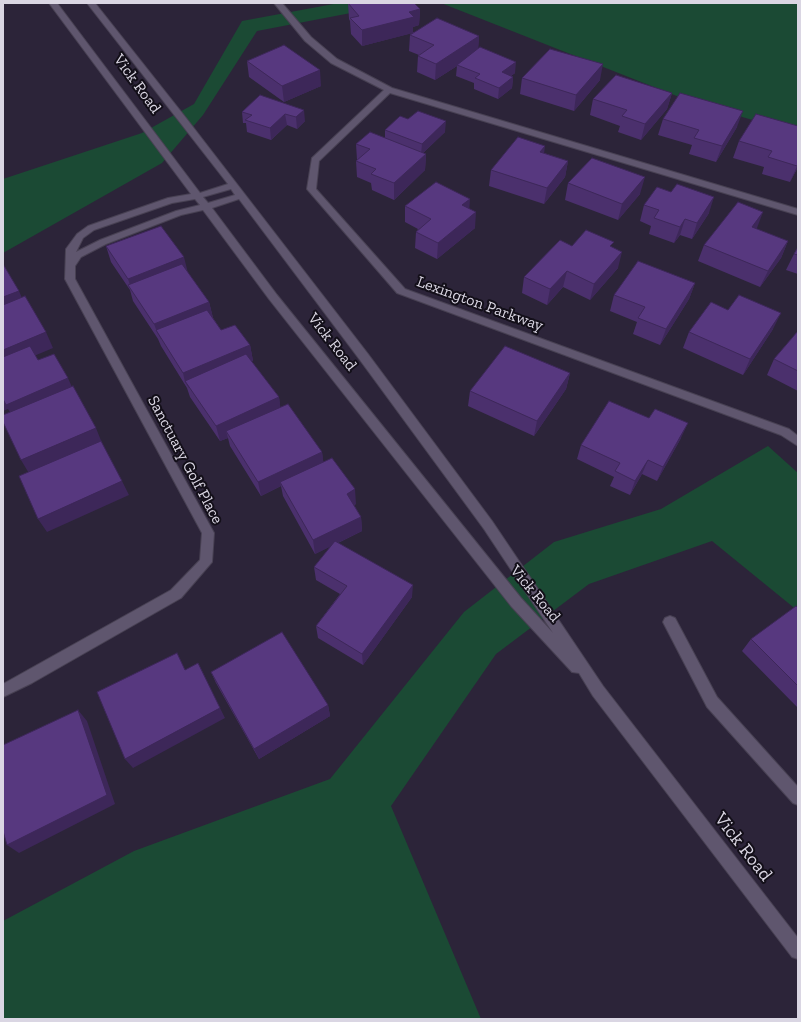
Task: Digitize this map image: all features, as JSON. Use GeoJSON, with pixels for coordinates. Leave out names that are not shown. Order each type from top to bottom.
{"type":"FeatureCollection","features":[{"type":"Feature","properties":{"kind":"street","name":"Vick Road"},"geometry":{"type":"LineString","coordinates":[[53,3],[128,100],[157,144],[198,196],[273,297],[516,602],[598,691]]}},
{"type":"Feature","properties":{"kind":"street","name":"Vick Road"},"geometry":{"type":"LineString","coordinates":[[91,3],[183,120],[364,357],[488,525],[534,592],[598,691],[798,951]]}},
{"type":"Feature","properties":{"kind":"street"},"geometry":{"type":"LineString","coordinates":[[278,3],[308,39],[334,61],[389,90],[798,212]]}},
{"type":"Feature","properties":{"kind":"street","name":"Lexington Parkway"},"geometry":{"type":"LineString","coordinates":[[389,90],[315,160],[312,189],[401,291],[785,432],[798,442]]}},
{"type":"Feature","properties":{"kind":"street","name":"Sanctuary Golf Place"},"geometry":{"type":"LineString","coordinates":[[3,691],[27,679],[176,594],[206,562],[208,533],[70,279],[71,250],[80,236],[91,228],[171,200],[198,196],[232,186]]}},
{"type":"Feature","properties":{"kind":"street"},"geometry":{"type":"LineString","coordinates":[[70,266],[78,255],[115,238],[179,213],[206,207],[240,196]]}},
{"type":"Feature","properties":{"kind":"street"},"geometry":{"type":"LineString","coordinates":[[104,223],[115,238]]}},
{"type":"Feature","properties":{"kind":"street"},"geometry":{"type":"LineString","coordinates":[[670,622],[712,702],[798,798]]}},
{"type":"Feature","properties":{"kind":"green space"},"geometry":{"type":"Polygon","coordinates":[[[339,3],[403,3],[257,31],[203,115],[162,163],[3,253],[3,179],[142,133],[194,104],[242,21],[339,3]]]}},
{"type":"Feature","properties":{"kind":"green space"},"geometry":{"type":"Polygon","coordinates":[[[441,3],[798,3],[798,133],[697,104],[441,3]]]}},
{"type":"Feature","properties":{"kind":"green space"},"geometry":{"type":"Polygon","coordinates":[[[768,446],[798,473],[798,611],[712,541],[589,584],[496,654],[391,806],[481,1019],[3,1019],[3,921],[134,851],[330,779],[464,612],[554,542],[661,509],[768,446]]]}},
{"type":"Feature","properties":{"kind":"building"},"geometry":{"type":"Polygon","coordinates":[[[348,3],[414,3],[420,9],[409,12],[414,17],[362,30],[350,18],[359,16],[348,3]]]}},
{"type":"Feature","properties":{"kind":"building"},"geometry":{"type":"Polygon","coordinates":[[[437,18],[479,36],[436,64],[418,56],[434,45],[410,35],[437,18]]]}},
{"type":"Feature","properties":{"kind":"building"},"geometry":{"type":"Polygon","coordinates":[[[284,45],[320,70],[282,86],[247,61],[284,45]]]}},
{"type":"Feature","properties":{"kind":"building"},"geometry":{"type":"Polygon","coordinates":[[[480,47],[516,62],[502,72],[513,77],[499,88],[475,78],[480,74],[457,65],[480,47]]]}},
{"type":"Feature","properties":{"kind":"building"},"geometry":{"type":"Polygon","coordinates":[[[550,49],[603,64],[576,95],[522,78],[550,49]]]}},
{"type":"Feature","properties":{"kind":"building"},"geometry":{"type":"Polygon","coordinates":[[[616,75],[672,93],[645,124],[622,116],[627,110],[593,99],[616,75]]]}},
{"type":"Feature","properties":{"kind":"building"},"geometry":{"type":"Polygon","coordinates":[[[680,93],[743,111],[722,146],[694,138],[699,130],[663,119],[680,93]]]}},
{"type":"Feature","properties":{"kind":"building"},"geometry":{"type":"Polygon","coordinates":[[[260,95],[304,110],[296,117],[285,114],[270,128],[245,120],[252,115],[242,112],[260,95]]]}},
{"type":"Feature","properties":{"kind":"building"},"geometry":{"type":"Polygon","coordinates":[[[418,111],[446,121],[422,144],[385,130],[400,116],[408,119],[418,111]]]}},
{"type":"Feature","properties":{"kind":"building"},"geometry":{"type":"Polygon","coordinates":[[[756,114],[798,126],[797,166],[768,157],[772,151],[739,141],[756,114]]]}},
{"type":"Feature","properties":{"kind":"building"},"geometry":{"type":"Polygon","coordinates":[[[370,132],[426,154],[394,183],[371,174],[376,169],[356,161],[370,149],[356,144],[370,132]]]}},
{"type":"Feature","properties":{"kind":"building"},"geometry":{"type":"Polygon","coordinates":[[[518,137],[545,146],[540,152],[568,161],[547,188],[491,170],[518,137]]]}},
{"type":"Feature","properties":{"kind":"building"},"geometry":{"type":"Polygon","coordinates":[[[592,158],[645,177],[622,204],[568,183],[592,158]]]}},
{"type":"Feature","properties":{"kind":"building"},"geometry":{"type":"Polygon","coordinates":[[[436,182],[470,199],[462,205],[476,212],[438,243],[416,232],[431,219],[405,206],[436,182]]]}},
{"type":"Feature","properties":{"kind":"building"},"geometry":{"type":"Polygon","coordinates":[[[677,184],[714,197],[697,223],[685,219],[680,227],[654,218],[659,210],[644,205],[657,187],[671,192],[677,184]]]}},
{"type":"Feature","properties":{"kind":"building"},"geometry":{"type":"Polygon","coordinates":[[[738,202],[763,212],[752,227],[788,241],[768,271],[704,245],[738,202]]]}},
{"type":"Feature","properties":{"kind":"building"},"geometry":{"type":"Polygon","coordinates":[[[161,226],[184,257],[128,279],[106,246],[161,226]]]}},
{"type":"Feature","properties":{"kind":"building"},"geometry":{"type":"Polygon","coordinates":[[[586,230],[614,242],[610,246],[622,252],[594,284],[567,271],[550,289],[524,277],[560,240],[572,246],[586,230]]]}},
{"type":"Feature","properties":{"kind":"building"},"geometry":{"type":"Polygon","coordinates":[[[798,247],[798,255],[794,254],[798,247]]]}},
{"type":"Feature","properties":{"kind":"building"},"geometry":{"type":"Polygon","coordinates":[[[638,261],[695,283],[666,329],[638,318],[645,307],[614,295],[638,261]]]}},
{"type":"Feature","properties":{"kind":"building"},"geometry":{"type":"Polygon","coordinates":[[[3,264],[19,291],[3,297],[3,264]]]}},
{"type":"Feature","properties":{"kind":"building"},"geometry":{"type":"Polygon","coordinates":[[[182,264],[209,302],[154,324],[128,285],[182,264]]]}},
{"type":"Feature","properties":{"kind":"building"},"geometry":{"type":"Polygon","coordinates":[[[739,295],[781,313],[750,359],[689,332],[711,302],[728,310],[739,295]]]}},
{"type":"Feature","properties":{"kind":"building"},"geometry":{"type":"Polygon","coordinates":[[[25,296],[46,332],[3,350],[3,305],[25,296]]]}},
{"type":"Feature","properties":{"kind":"building"},"geometry":{"type":"Polygon","coordinates":[[[207,310],[221,330],[235,325],[250,345],[183,373],[156,330],[207,310]]]}},
{"type":"Feature","properties":{"kind":"building"},"geometry":{"type":"Polygon","coordinates":[[[798,331],[798,371],[774,359],[798,331]]]}},
{"type":"Feature","properties":{"kind":"building"},"geometry":{"type":"Polygon","coordinates":[[[30,346],[38,360],[54,354],[68,378],[6,405],[3,399],[3,357],[30,346]]]}},
{"type":"Feature","properties":{"kind":"building"},"geometry":{"type":"Polygon","coordinates":[[[505,346],[570,373],[537,421],[470,391],[505,346]]]}},
{"type":"Feature","properties":{"kind":"building"},"geometry":{"type":"Polygon","coordinates":[[[246,354],[279,397],[216,426],[185,381],[246,354]]]}},
{"type":"Feature","properties":{"kind":"building"},"geometry":{"type":"Polygon","coordinates":[[[73,386],[96,428],[21,460],[3,422],[3,415],[73,386]]]}},
{"type":"Feature","properties":{"kind":"building"},"geometry":{"type":"Polygon","coordinates":[[[609,401],[649,418],[655,409],[688,423],[663,467],[648,460],[635,481],[615,471],[620,463],[581,445],[609,401]]]}},
{"type":"Feature","properties":{"kind":"building"},"geometry":{"type":"Polygon","coordinates":[[[288,404],[322,452],[258,482],[226,431],[288,404]]]}},
{"type":"Feature","properties":{"kind":"building"},"geometry":{"type":"Polygon","coordinates":[[[101,441],[122,481],[38,519],[19,476],[101,441]]]}},
{"type":"Feature","properties":{"kind":"building"},"geometry":{"type":"Polygon","coordinates":[[[332,458],[355,489],[347,494],[361,517],[313,540],[280,482],[332,458]]]}},
{"type":"Feature","properties":{"kind":"building"},"geometry":{"type":"Polygon","coordinates":[[[335,541],[413,585],[362,654],[316,626],[347,586],[314,567],[335,541]]]}},
{"type":"Feature","properties":{"kind":"building"},"geometry":{"type":"Polygon","coordinates":[[[796,606],[798,608],[798,686],[751,639],[796,606]]]}},
{"type":"Feature","properties":{"kind":"building"},"geometry":{"type":"Polygon","coordinates":[[[282,632],[328,705],[254,749],[211,672],[282,632]]]}},
{"type":"Feature","properties":{"kind":"building"},"geometry":{"type":"Polygon","coordinates":[[[177,653],[185,670],[198,663],[220,708],[125,759],[97,692],[177,653]]]}},
{"type":"Feature","properties":{"kind":"building"},"geometry":{"type":"Polygon","coordinates":[[[78,710],[107,795],[7,845],[3,831],[3,745],[78,710]]]}}]}
